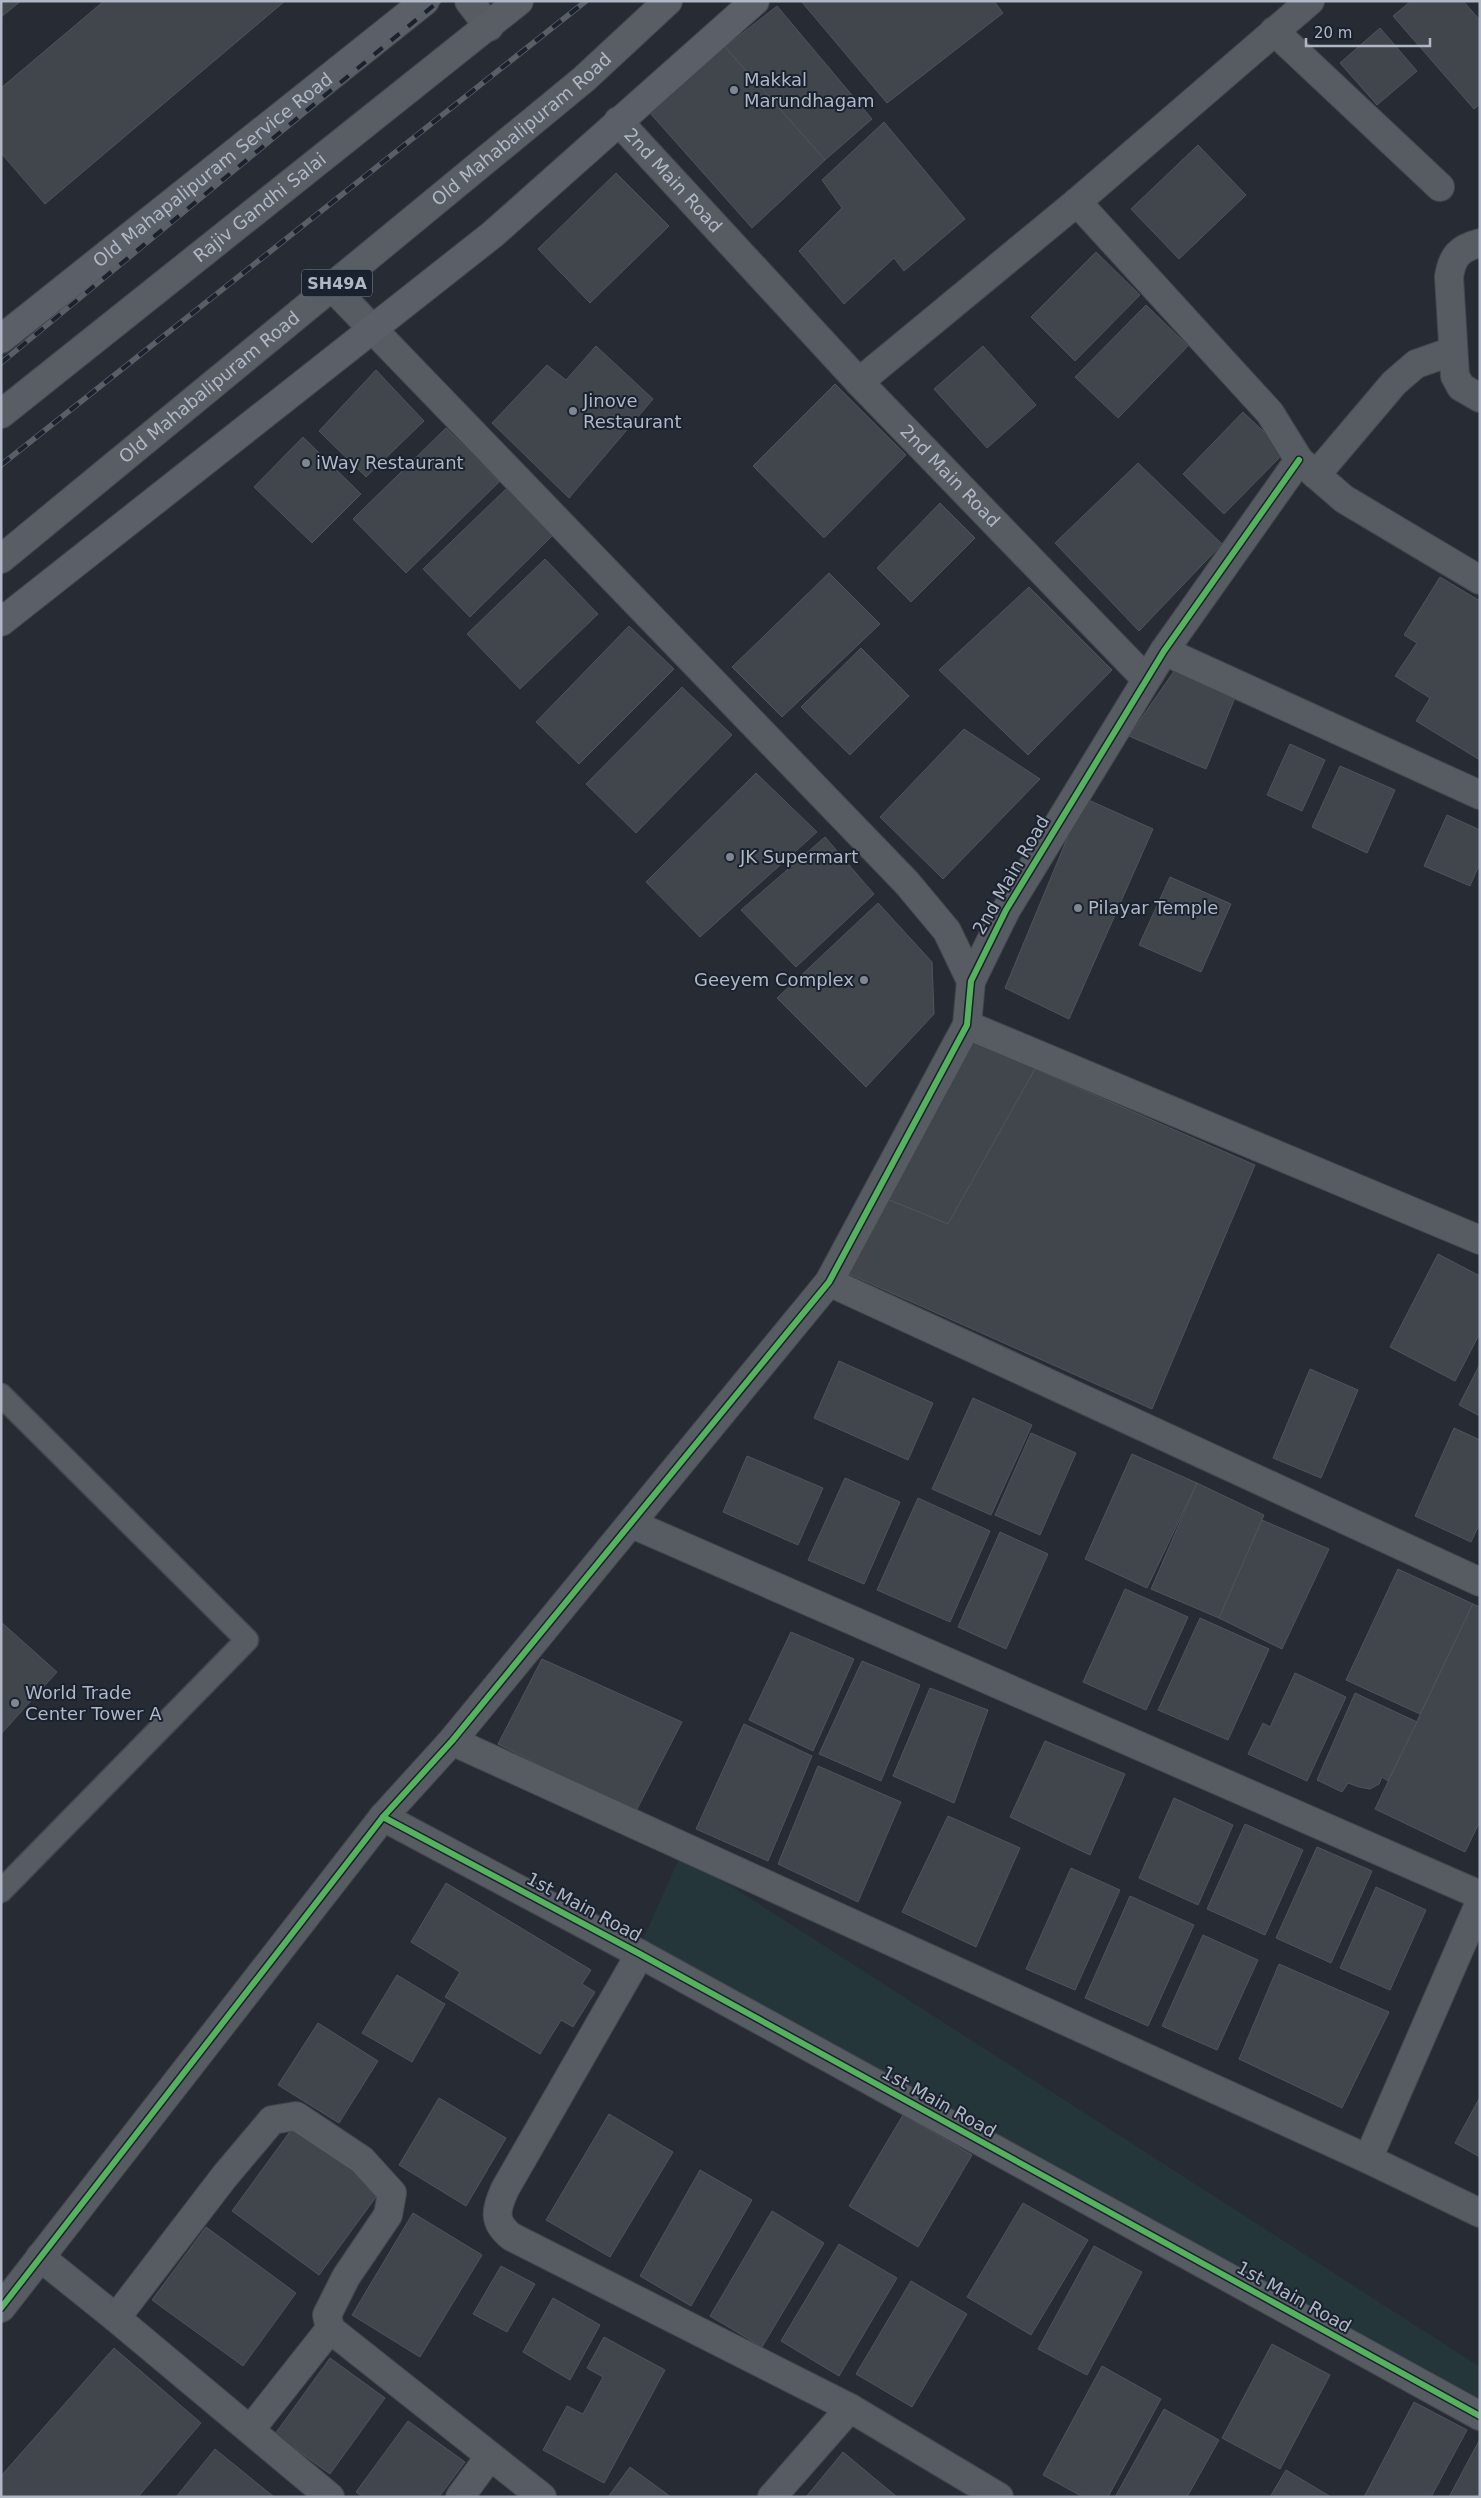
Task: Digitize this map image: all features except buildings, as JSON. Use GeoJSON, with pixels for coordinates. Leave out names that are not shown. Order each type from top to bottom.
{"type":"FeatureCollection","features":[{"type":"Feature","properties":{"kind":"main road","name":"Rajiv Gandhi Salai"},"geometry":{"type":"LineString","coordinates":[[1,414],[489,27],[519,1]]}},
{"type":"Feature","properties":{"kind":"main road","name":"Old Mahabalipuram Road"},"geometry":{"type":"LineString","coordinates":[[1,559],[584,79],[668,1]]}},
{"type":"Feature","properties":{"kind":"street","name":"Old Mahapalipuram Service Road"},"geometry":{"type":"LineString","coordinates":[[1,339],[424,1]]}},
{"type":"Feature","properties":{"kind":"street"},"geometry":{"type":"LineString","coordinates":[[469,1],[489,27]]}},
{"type":"Feature","properties":{"kind":"street"},"geometry":{"type":"LineString","coordinates":[[1,622],[493,234],[755,1]]}},
{"type":"Feature","properties":{"kind":"street"},"geometry":{"type":"LineString","coordinates":[[860,382],[1077,202],[1310,1]]}},
{"type":"Feature","properties":{"kind":"street"},"geometry":{"type":"LineString","coordinates":[[1274,31],[1440,187]]}},
{"type":"Feature","properties":{"kind":"street","name":"2nd Main Road"},"geometry":{"type":"LineString","coordinates":[[1,2308],[382,1817],[452,1741],[830,1282],[967,1025],[971,981],[1006,910],[1146,679],[860,382],[618,121]]}},
{"type":"Feature","properties":{"kind":"street"},"geometry":{"type":"LineString","coordinates":[[1077,202],[1270,413],[1307,468],[1344,499],[1480,580]]}},
{"type":"Feature","properties":{"kind":"street"},"geometry":{"type":"LineString","coordinates":[[1480,243],[1466,246],[1452,261],[1449,278],[1455,376],[1461,387],[1480,398]]}},
{"type":"Feature","properties":{"kind":"street"},"geometry":{"type":"LineString","coordinates":[[332,287],[906,883],[947,931],[971,981]]}},
{"type":"Feature","properties":{"kind":"street"},"geometry":{"type":"LineString","coordinates":[[1146,679],[1164,651],[1307,468],[1416,364],[1453,351]]}},
{"type":"Feature","properties":{"kind":"street"},"geometry":{"type":"LineString","coordinates":[[1164,651],[1480,795]]}},
{"type":"Feature","properties":{"kind":"street"},"geometry":{"type":"LineString","coordinates":[[967,1025],[1480,1240]]}},
{"type":"Feature","properties":{"kind":"street"},"geometry":{"type":"LineString","coordinates":[[830,1282],[1480,1582]]}},
{"type":"Feature","properties":{"kind":"street"},"geometry":{"type":"LineString","coordinates":[[632,1524],[1480,1895]]}},
{"type":"Feature","properties":{"kind":"street"},"geometry":{"type":"LineString","coordinates":[[452,1741],[1368,2159],[1480,2213]]}},
{"type":"Feature","properties":{"kind":"street","name":"1st Main Road"},"geometry":{"type":"LineString","coordinates":[[382,1817],[640,1954],[1480,2416]]}},
{"type":"Feature","properties":{"kind":"street"},"geometry":{"type":"LineString","coordinates":[[1368,2159],[1480,1902]]}},
{"type":"Feature","properties":{"kind":"street"},"geometry":{"type":"LineString","coordinates":[[640,1954],[505,2189],[497,2216],[502,2229],[530,2246],[850,2408],[999,2497]]}},
{"type":"Feature","properties":{"kind":"street"},"geometry":{"type":"LineString","coordinates":[[116,2318],[224,2177],[272,2120],[296,2116],[362,2160],[392,2193],[388,2215],[346,2277],[327,2316],[330,2329],[542,2497]]}},
{"type":"Feature","properties":{"kind":"street"},"geometry":{"type":"LineString","coordinates":[[40,2257],[252,2430],[330,2497]]}},
{"type":"Feature","properties":{"kind":"street"},"geometry":{"type":"LineString","coordinates":[[252,2430],[330,2329]]}},
{"type":"Feature","properties":{"kind":"street"},"geometry":{"type":"LineString","coordinates":[[772,2497],[850,2408]]}},
{"type":"Feature","properties":{"kind":"street"},"geometry":{"type":"LineString","coordinates":[[460,2497],[490,2456]]}},
{"type":"Feature","properties":{"kind":"lane"},"geometry":{"type":"LineString","coordinates":[[1,1395],[247,1640],[1,1891]]}},
{"type":"Feature","properties":{"kind":"shaded area"},"geometry":{"type":"Polygon","coordinates":[[[681,1854],[1480,2367],[1480,2410],[642,1942],[681,1854]]]}},
{"type":"Feature","properties":{"kind":"railway"},"geometry":{"type":"LineString","coordinates":[[1,363],[439,1]]}},
{"type":"Feature","properties":{"kind":"railway"},"geometry":{"type":"LineString","coordinates":[[1,465],[586,1]]}},
{"type":"Feature","properties":{"kind":"cycle path"},"geometry":{"type":"LineString","coordinates":[[1,2308],[383,1817],[452,1741],[829,1282],[967,1025],[971,981],[1006,910],[1164,651],[1299,460]]}},
{"type":"Feature","properties":{"kind":"cycle path"},"geometry":{"type":"LineString","coordinates":[[383,1817],[640,1954],[1480,2416]]}},
{"type":"Feature","properties":{"kind":"place","name":"Makkal Marundhagam"},"geometry":{"type":"Point","coordinates":[734,90]}},
{"type":"Feature","properties":{"kind":"place","name":"Jinove Restaurant"},"geometry":{"type":"Point","coordinates":[573,411]}},
{"type":"Feature","properties":{"kind":"place","name":"iWay Restaurant"},"geometry":{"type":"Point","coordinates":[306,463]}},
{"type":"Feature","properties":{"kind":"place","name":"JK Supermart"},"geometry":{"type":"Point","coordinates":[730,857]}},
{"type":"Feature","properties":{"kind":"place","name":"Pilayar Temple"},"geometry":{"type":"Point","coordinates":[1078,908]}},
{"type":"Feature","properties":{"kind":"place","name":"Geeyem Complex"},"geometry":{"type":"Point","coordinates":[864,980]}},
{"type":"Feature","properties":{"kind":"place","name":"World Trade Center Tower A"},"geometry":{"type":"Point","coordinates":[15,1703]}}]}
